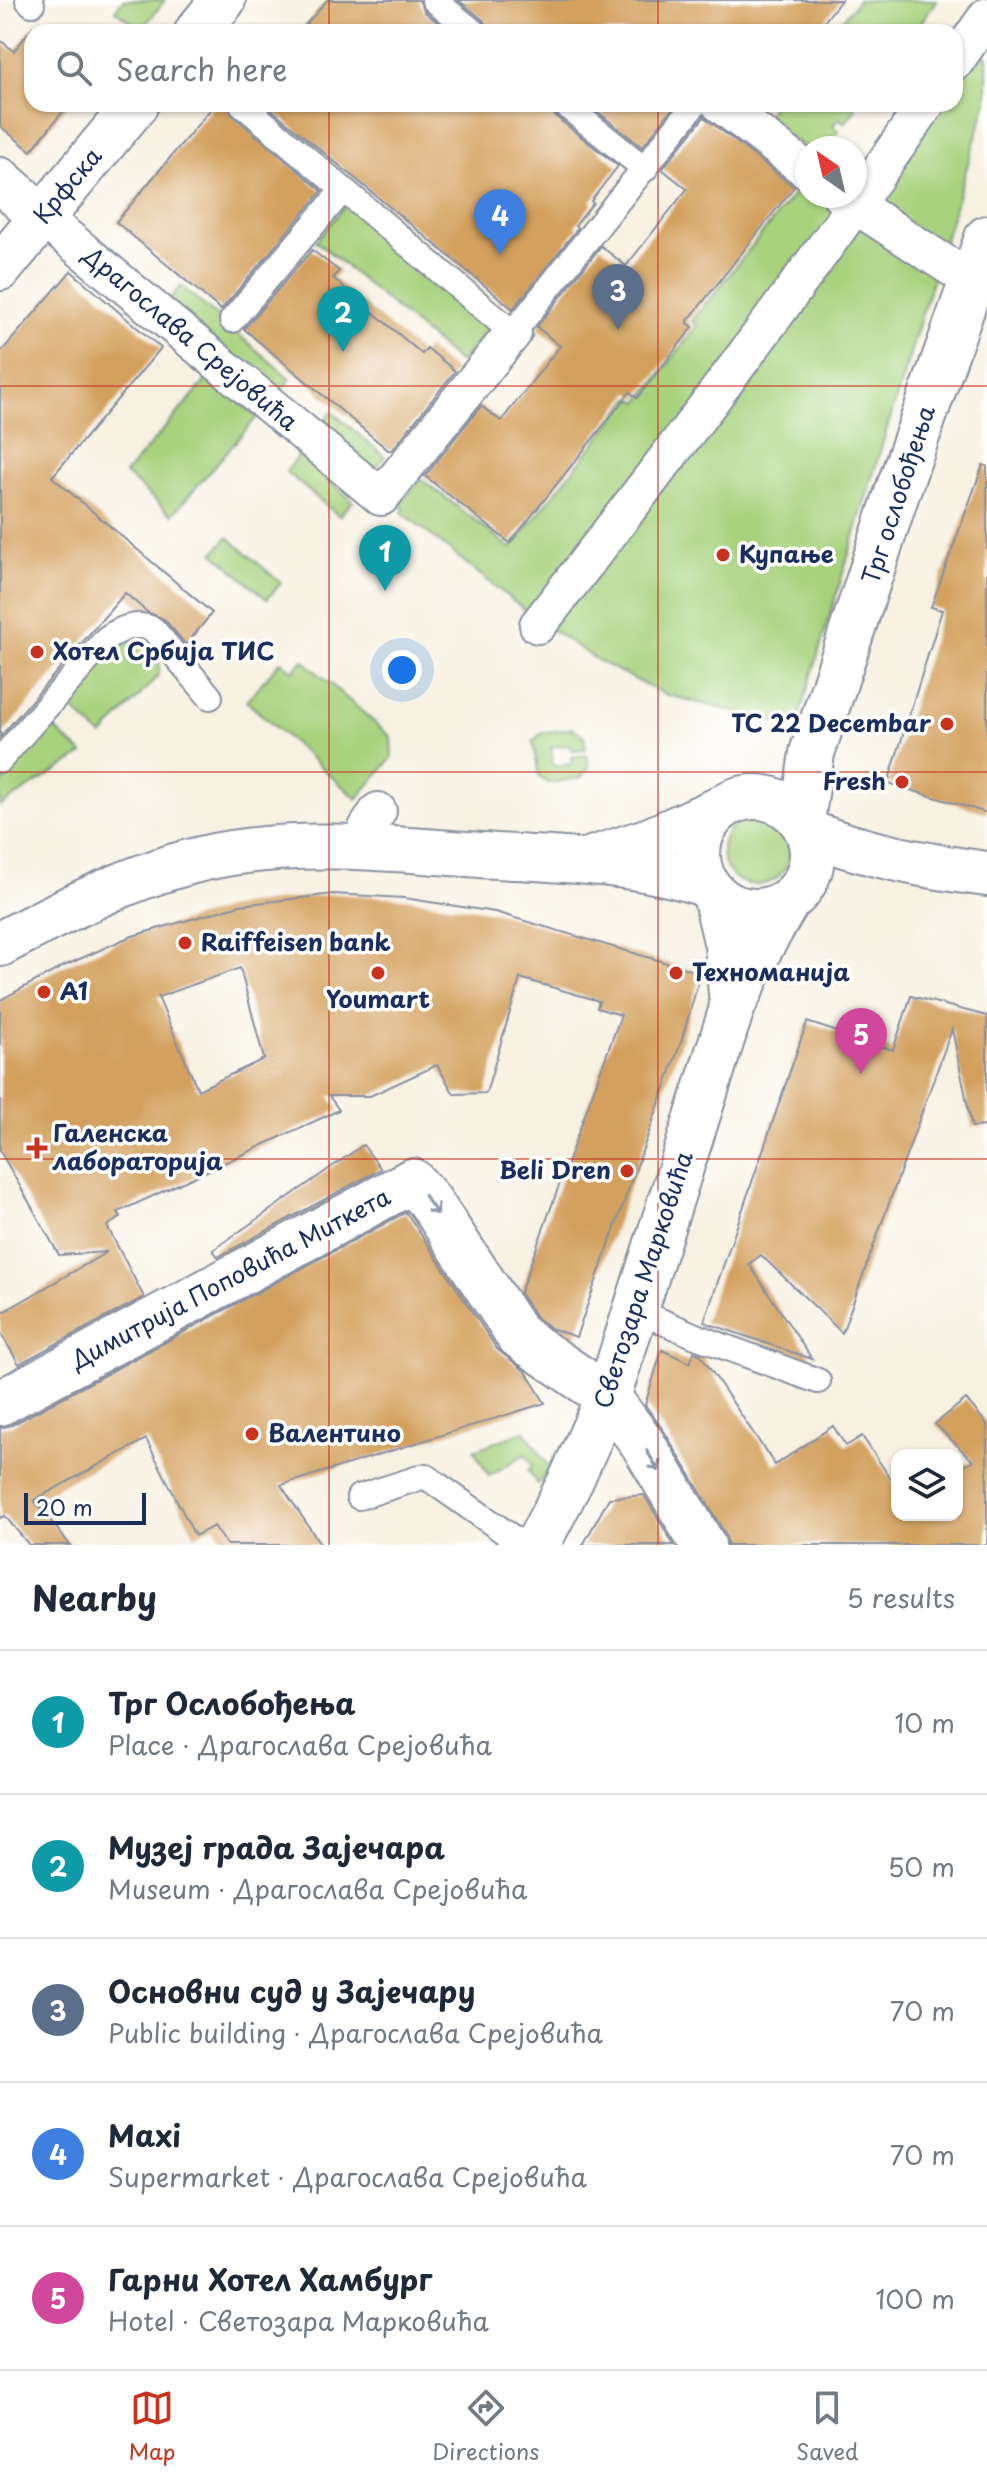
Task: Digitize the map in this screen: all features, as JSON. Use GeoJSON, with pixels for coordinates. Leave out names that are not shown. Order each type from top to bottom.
{"type":"FeatureCollection","features":[{"type":"Feature","properties":{"kind":"street"},"geometry":{"type":"LineString","coordinates":[[204,24],[223,0]]}},
{"type":"Feature","properties":{"kind":"street"},"geometry":{"type":"LineString","coordinates":[[963,50],[987,16]]}},
{"type":"Feature","properties":{"kind":"street","name":"Крфска"},"geometry":{"type":"LineString","coordinates":[[0,268],[129,112]]}},
{"type":"Feature","properties":{"kind":"street"},"geometry":{"type":"LineString","coordinates":[[731,112],[795,161]]}},
{"type":"Feature","properties":{"kind":"street"},"geometry":{"type":"LineString","coordinates":[[867,178],[920,112]]}},
{"type":"Feature","properties":{"kind":"street","name":"Драгослава Срејовића"},"geometry":{"type":"LineString","coordinates":[[0,180],[381,497],[513,333]]}},
{"type":"Feature","properties":{"kind":"street"},"geometry":{"type":"LineString","coordinates":[[538,625],[714,399],[844,208]]}},
{"type":"Feature","properties":{"kind":"street"},"geometry":{"type":"LineString","coordinates":[[857,208],[972,281]]}},
{"type":"Feature","properties":{"kind":"street","name":"Трг ослобођења"},"geometry":{"type":"LineString","coordinates":[[805,827],[812,753],[897,493],[987,238]]}},
{"type":"Feature","properties":{"kind":"street"},"geometry":{"type":"LineString","coordinates":[[711,890],[698,860],[698,847],[709,821],[812,753]]}},
{"type":"Feature","properties":{"kind":"street"},"geometry":{"type":"LineString","coordinates":[[586,861],[650,840],[731,804],[771,799],[794,811],[805,827],[812,846],[809,872],[792,897]]}},
{"type":"Feature","properties":{"kind":"street"},"geometry":{"type":"LineString","coordinates":[[805,827],[849,849],[910,863],[987,874]]}},
{"type":"Feature","properties":{"kind":"street"},"geometry":{"type":"LineString","coordinates":[[0,944],[93,898],[150,875],[232,853],[287,848],[370,829],[680,876],[711,890],[738,908],[750,911],[763,910],[856,870],[910,863]]}},
{"type":"Feature","properties":{"kind":"street","name":"Светозара Марковића"},"geometry":{"type":"LineString","coordinates":[[711,890],[727,945],[732,1008]]}},
{"type":"Feature","properties":{"kind":"street","name":"Светозара Марковића"},"geometry":{"type":"LineString","coordinates":[[537,1545],[571,1480],[608,1397],[732,1008],[761,947],[792,897]]}},
{"type":"Feature","properties":{"kind":"street","name":"Димитрија Поповића Миткета"},"geometry":{"type":"LineString","coordinates":[[0,1403],[412,1181],[429,1200],[518,1335],[608,1397]]}},
{"type":"Feature","properties":{"kind":"street"},"geometry":{"type":"LineString","coordinates":[[608,1397],[643,1444],[703,1545]]}},
{"type":"Feature","properties":{"kind":"lane"},"geometry":{"type":"LineString","coordinates":[[434,0],[464,24]]}},
{"type":"Feature","properties":{"kind":"lane"},"geometry":{"type":"LineString","coordinates":[[251,112],[513,333],[645,169],[667,121],[682,112]]}},
{"type":"Feature","properties":{"kind":"lane"},"geometry":{"type":"LineString","coordinates":[[574,112],[645,169]]}},
{"type":"Feature","properties":{"kind":"lane"},"geometry":{"type":"LineString","coordinates":[[232,320],[343,190]]}},
{"type":"Feature","properties":{"kind":"lane"},"geometry":{"type":"LineString","coordinates":[[0,760],[107,638],[124,628],[145,625],[153,629],[210,697]]}},
{"type":"Feature","properties":{"kind":"lane"},"geometry":{"type":"LineString","coordinates":[[635,1310],[818,1381]]}},
{"type":"Feature","properties":{"kind":"lane"},"geometry":{"type":"LineString","coordinates":[[359,1497],[425,1476],[523,1545]]}},
{"type":"Feature","properties":{"kind":"green space"},"geometry":{"type":"Polygon","coordinates":[[[123,0],[165,0],[146,24],[133,24],[115,10],[123,0]]]}},
{"type":"Feature","properties":{"kind":"green space"},"geometry":{"type":"Polygon","coordinates":[[[858,0],[937,0],[920,24],[840,24],[858,0]]]}},
{"type":"Feature","properties":{"kind":"green space"},"geometry":{"type":"Polygon","coordinates":[[[981,53],[987,56],[987,101],[796,727],[664,694],[600,662],[537,620],[402,512],[404,508],[400,504],[421,479],[511,548],[631,398],[639,402],[697,326],[692,321],[795,192],[795,208],[832,208],[853,223],[863,208],[867,208],[867,202],[929,112],[963,112],[963,67],[981,53]]]}},
{"type":"Feature","properties":{"kind":"green space"},"geometry":{"type":"Polygon","coordinates":[[[768,112],[854,112],[845,123],[838,118],[833,126],[839,131],[835,136],[795,136],[795,141],[761,120],[768,112]]]}},
{"type":"Feature","properties":{"kind":"green space"},"geometry":{"type":"Polygon","coordinates":[[[347,203],[490,326],[460,363],[316,241],[347,203]]]}},
{"type":"Feature","properties":{"kind":"green space"},"geometry":{"type":"Polygon","coordinates":[[[181,286],[291,379],[278,394],[168,301],[181,286]]]}},
{"type":"Feature","properties":{"kind":"green space"},"geometry":{"type":"Polygon","coordinates":[[[210,376],[257,417],[172,515],[125,474],[210,376]]]}},
{"type":"Feature","properties":{"kind":"green space"},"geometry":{"type":"Polygon","coordinates":[[[332,412],[385,457],[372,473],[318,428],[332,412]]]}},
{"type":"Feature","properties":{"kind":"green space"},"geometry":{"type":"Polygon","coordinates":[[[299,455],[353,501],[339,516],[286,472],[299,455]]]}},
{"type":"Feature","properties":{"kind":"green space"},"geometry":{"type":"Polygon","coordinates":[[[228,537],[281,583],[267,599],[214,553],[228,537]]]}},
{"type":"Feature","properties":{"kind":"green space"},"geometry":{"type":"Polygon","coordinates":[[[129,642],[150,647],[158,655],[158,676],[102,736],[63,701],[102,657],[129,642]]]}},
{"type":"Feature","properties":{"kind":"green space"},"geometry":{"type":"Polygon","coordinates":[[[303,660],[391,737],[392,758],[357,799],[246,701],[281,661],[293,671],[303,660]]]}},
{"type":"Feature","properties":{"kind":"green space"},"geometry":{"type":"Polygon","coordinates":[[[46,721],[83,754],[0,806],[0,787],[46,721]]]}},
{"type":"Feature","properties":{"kind":"green space"},"geometry":{"type":"Polygon","coordinates":[[[573,728],[584,736],[586,749],[571,750],[570,745],[551,747],[553,766],[572,764],[572,757],[587,755],[589,768],[580,778],[548,783],[539,777],[533,741],[542,733],[573,728]]]}},
{"type":"Feature","properties":{"kind":"green space"},"geometry":{"type":"Polygon","coordinates":[[[756,817],[780,827],[790,851],[780,875],[756,885],[732,875],[722,851],[732,827],[756,817]]]}},
{"type":"Feature","properties":{"kind":"green space"},"geometry":{"type":"Polygon","coordinates":[[[525,1431],[549,1467],[538,1485],[528,1470],[533,1466],[525,1454],[489,1476],[474,1450],[525,1431]]]}},
{"type":"Feature","properties":{"kind":"building"},"geometry":{"type":"Polygon","coordinates":[[[327,0],[419,0],[425,12],[440,24],[306,24],[327,0]]]}},
{"type":"Feature","properties":{"kind":"building"},"geometry":{"type":"Polygon","coordinates":[[[458,0],[841,0],[822,24],[485,24],[458,0]]]}},
{"type":"Feature","properties":{"kind":"building"},"geometry":{"type":"Polygon","coordinates":[[[24,38],[24,112],[63,112],[31,151],[0,126],[0,40],[14,51],[24,38]]]}},
{"type":"Feature","properties":{"kind":"building"},"geometry":{"type":"Polygon","coordinates":[[[208,112],[231,112],[322,191],[221,310],[116,222],[208,112]]]}},
{"type":"Feature","properties":{"kind":"building"},"geometry":{"type":"Polygon","coordinates":[[[275,112],[553,112],[618,166],[591,201],[593,203],[575,226],[578,228],[513,309],[275,112]]]}},
{"type":"Feature","properties":{"kind":"building"},"geometry":{"type":"Polygon","coordinates":[[[598,112],[670,112],[642,147],[598,112]]]}},
{"type":"Feature","properties":{"kind":"building"},"geometry":{"type":"Polygon","coordinates":[[[704,117],[794,187],[687,322],[693,327],[637,398],[630,392],[510,543],[425,476],[481,406],[501,421],[560,346],[537,327],[601,246],[626,266],[687,189],[662,169],[704,117]]]}},
{"type":"Feature","properties":{"kind":"building"},"geometry":{"type":"Polygon","coordinates":[[[312,250],[339,271],[333,278],[422,354],[427,348],[455,371],[392,450],[388,450],[244,329],[312,250]]]}},
{"type":"Feature","properties":{"kind":"building"},"geometry":{"type":"Polygon","coordinates":[[[71,271],[161,348],[52,477],[212,613],[186,645],[164,619],[147,612],[125,593],[0,737],[0,353],[71,271]]]}},
{"type":"Feature","properties":{"kind":"building","name":"TC 22 Decembar"},"geometry":{"type":"Polygon","coordinates":[[[983,465],[987,466],[987,813],[888,783],[942,610],[931,607],[983,465]]]}},
{"type":"Feature","properties":{"kind":"building"},"geometry":{"type":"Polygon","coordinates":[[[333,894],[404,898],[495,912],[701,973],[681,1042],[576,1337],[550,1328],[537,1318],[520,1293],[621,1015],[597,1008],[599,1001],[520,978],[486,1093],[454,1094],[437,1065],[370,1096],[329,1096],[339,1110],[118,1212],[121,1217],[107,1226],[144,1297],[19,1364],[0,1332],[0,1314],[107,1252],[59,1255],[0,1151],[0,1000],[64,966],[129,937],[240,905],[333,894]],[[240,968],[158,997],[198,1090],[264,1059],[240,968]]]}},
{"type":"Feature","properties":{"kind":"building"},"geometry":{"type":"Polygon","coordinates":[[[911,996],[987,1016],[987,1126],[972,1127],[952,1029],[842,1333],[761,1255],[749,1264],[812,1359],[704,1322],[807,1022],[893,1050],[911,996]]]}},
{"type":"Feature","properties":{"kind":"building"},"geometry":{"type":"Polygon","coordinates":[[[363,1145],[381,1169],[218,1257],[213,1250],[363,1145]]]}},
{"type":"Feature","properties":{"kind":"building"},"geometry":{"type":"Polygon","coordinates":[[[406,1212],[497,1349],[526,1372],[545,1403],[281,1485],[321,1545],[227,1545],[214,1526],[195,1536],[146,1439],[34,1500],[70,1545],[29,1545],[5,1516],[0,1518],[0,1428],[12,1425],[406,1212]]]}},
{"type":"Feature","properties":{"kind":"building"},"geometry":{"type":"Polygon","coordinates":[[[662,1350],[690,1363],[694,1352],[700,1354],[775,1465],[833,1426],[846,1446],[862,1436],[891,1479],[891,1521],[963,1521],[963,1465],[973,1461],[935,1424],[966,1399],[987,1424],[987,1545],[728,1545],[724,1532],[664,1431],[645,1405],[662,1350]]]}},
{"type":"Feature","properties":{"kind":"building"},"geometry":{"type":"Polygon","coordinates":[[[644,1495],[674,1545],[583,1545],[609,1498],[644,1495]]]}},
{"type":"Feature","properties":{"kind":"place","name":"Maxi"},"geometry":{"type":"Point","coordinates":[500,255]}},
{"type":"Feature","properties":{"kind":"place","name":"Основни суд у Зајечару"},"geometry":{"type":"Point","coordinates":[618,330]}},
{"type":"Feature","properties":{"kind":"place","name":"Музеј града Зајечара"},"geometry":{"type":"Point","coordinates":[343,352]}},
{"type":"Feature","properties":{"kind":"place","name":"Купање"},"geometry":{"type":"Point","coordinates":[723,555]}},
{"type":"Feature","properties":{"kind":"place","name":"Трг Ослобођења"},"geometry":{"type":"Point","coordinates":[385,591]}},
{"type":"Feature","properties":{"kind":"place","name":"Хотел Србија ТИС"},"geometry":{"type":"Point","coordinates":[37,652]}},
{"type":"Feature","properties":{"kind":"place","name":"TC 22 Decembar"},"geometry":{"type":"Point","coordinates":[947,724]}},
{"type":"Feature","properties":{"kind":"place","name":"Fresh"},"geometry":{"type":"Point","coordinates":[902,782]}},
{"type":"Feature","properties":{"kind":"place","name":"Raiffeisen bank"},"geometry":{"type":"Point","coordinates":[185,943]}},
{"type":"Feature","properties":{"kind":"place","name":"Youmart"},"geometry":{"type":"Point","coordinates":[378,973]}},
{"type":"Feature","properties":{"kind":"place","name":"Техноманија"},"geometry":{"type":"Point","coordinates":[676,973]}},
{"type":"Feature","properties":{"kind":"place","name":"A1"},"geometry":{"type":"Point","coordinates":[44,992]}},
{"type":"Feature","properties":{"kind":"place","name":"Гарни Хотел Хамбург"},"geometry":{"type":"Point","coordinates":[861,1074]}},
{"type":"Feature","properties":{"kind":"place","name":"Галенска лабораторија"},"geometry":{"type":"Point","coordinates":[37,1148]}},
{"type":"Feature","properties":{"kind":"place","name":"Beli Dren"},"geometry":{"type":"Point","coordinates":[627,1171]}},
{"type":"Feature","properties":{"kind":"place","name":"Валентино"},"geometry":{"type":"Point","coordinates":[252,1434]}}]}
